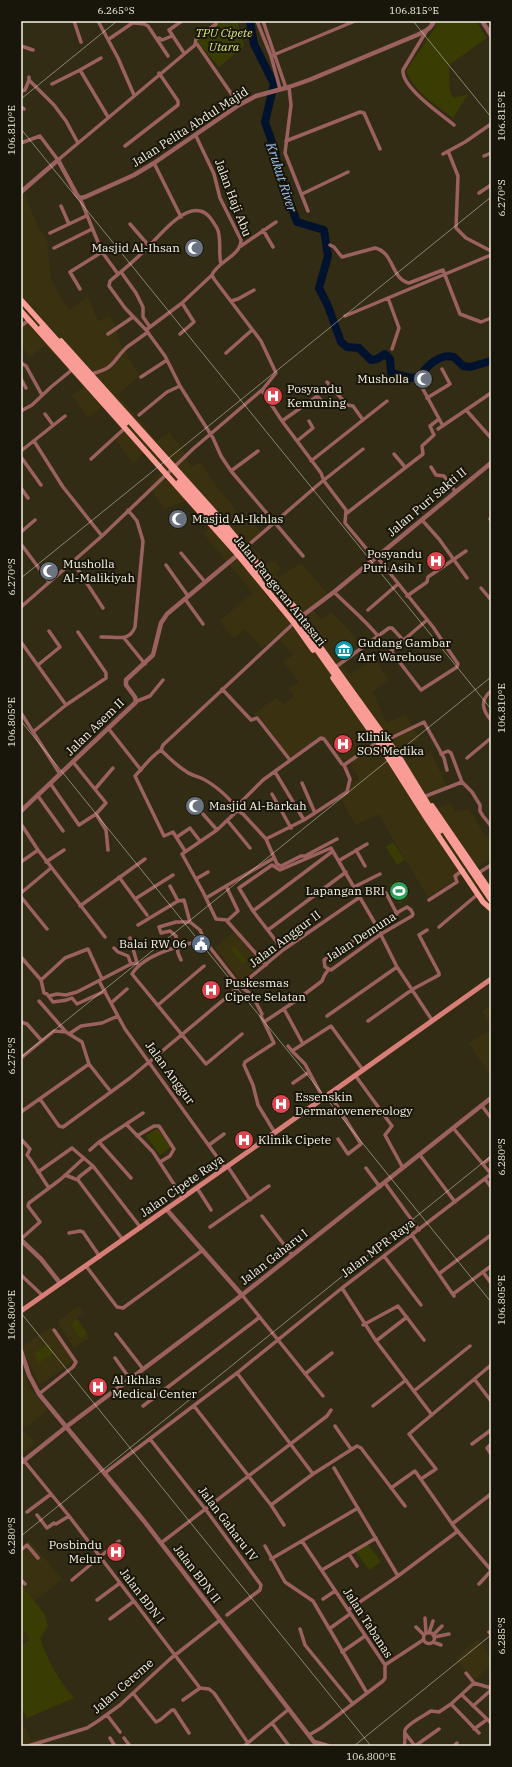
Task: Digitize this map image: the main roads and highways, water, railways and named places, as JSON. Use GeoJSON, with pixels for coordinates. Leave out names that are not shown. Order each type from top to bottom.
{"type":"FeatureCollection","features":[{"type":"Feature","properties":{"kind":"main road","name":"Jalan Pangeran Antasari"},"geometry":{"type":"LineString","coordinates":[[21,296],[175,466],[245,548],[298,620],[327,669],[378,742],[427,819],[463,870],[483,902],[491,909]]}},
{"type":"Feature","properties":{"kind":"main road"},"geometry":{"type":"LineString","coordinates":[[21,300],[217,519],[306,627],[398,755],[489,900],[491,909]]}},
{"type":"Feature","properties":{"kind":"main road"},"geometry":{"type":"LineString","coordinates":[[21,306],[173,475],[261,577],[303,629],[394,759],[433,821],[489,900]]}},
{"type":"Feature","properties":{"kind":"main road","name":"Jalan Pangeran Antasari"},"geometry":{"type":"LineString","coordinates":[[21,311],[238,555],[298,620],[336,665],[388,737],[491,892]]}},
{"type":"Feature","properties":{"kind":"main road"},"geometry":{"type":"LineString","coordinates":[[195,507],[203,499]]}},
{"type":"Feature","properties":{"kind":"main road"},"geometry":{"type":"LineString","coordinates":[[327,669],[336,665]]}},
{"type":"Feature","properties":{"kind":"main road","name":"Jalan Cipete Raya"},"geometry":{"type":"LineString","coordinates":[[21,1311],[227,1168],[491,979]]}},
{"type":"Feature","properties":{"kind":"waterway","name":"Krukut River"},"geometry":{"type":"LineString","coordinates":[[250,21],[254,44],[274,84],[265,122],[275,151],[279,173],[297,222],[324,230],[328,256],[319,288],[328,306],[341,342],[347,347],[359,348],[371,360],[377,359],[385,354],[390,359],[391,373],[411,378],[419,377],[434,361],[443,357],[454,357],[463,366],[470,367],[491,361]]}},
{"type":"Feature","properties":{"kind":"place","name":"Masjid Al-Ihsan"},"geometry":{"type":"Point","coordinates":[194,248]}},
{"type":"Feature","properties":{"kind":"place","name":"Musholla"},"geometry":{"type":"Point","coordinates":[423,379]}},
{"type":"Feature","properties":{"kind":"place","name":"Posyandu Kemuning"},"geometry":{"type":"Point","coordinates":[273,396]}},
{"type":"Feature","properties":{"kind":"place","name":"Masjid Al-Ikhlas"},"geometry":{"type":"Point","coordinates":[178,519]}},
{"type":"Feature","properties":{"kind":"place","name":"Posyandu Puri Asih I"},"geometry":{"type":"Point","coordinates":[436,561]}},
{"type":"Feature","properties":{"kind":"place","name":"Musholla Al-Malikiyah"},"geometry":{"type":"Point","coordinates":[49,571]}},
{"type":"Feature","properties":{"kind":"place","name":"Gudang Gambar Art Warehouse"},"geometry":{"type":"Point","coordinates":[344,650]}},
{"type":"Feature","properties":{"kind":"place","name":"Klinik SOS Medika"},"geometry":{"type":"Point","coordinates":[343,744]}},
{"type":"Feature","properties":{"kind":"place","name":"Masjid Al-Barkah"},"geometry":{"type":"Point","coordinates":[195,806]}},
{"type":"Feature","properties":{"kind":"place","name":"Lapangan BRI"},"geometry":{"type":"Point","coordinates":[399,891]}},
{"type":"Feature","properties":{"kind":"place","name":"Balai RW 06"},"geometry":{"type":"Point","coordinates":[201,944]}},
{"type":"Feature","properties":{"kind":"place","name":"Puskesmas Cipete Selatan"},"geometry":{"type":"Point","coordinates":[211,990]}},
{"type":"Feature","properties":{"kind":"place","name":"Essenskin Dermatovenereology"},"geometry":{"type":"Point","coordinates":[281,1104]}},
{"type":"Feature","properties":{"kind":"place","name":"Klinik Cipete"},"geometry":{"type":"Point","coordinates":[244,1140]}},
{"type":"Feature","properties":{"kind":"place","name":"Al Ikhlas Medical Center"},"geometry":{"type":"Point","coordinates":[98,1387]}},
{"type":"Feature","properties":{"kind":"place","name":"Posbindu Melur"},"geometry":{"type":"Point","coordinates":[116,1552]}},
{"type":"Feature","properties":{"kind":"park label","name":"TPU Cipete Utara"},"geometry":{"type":"Point","coordinates":[224,40]}}]}
